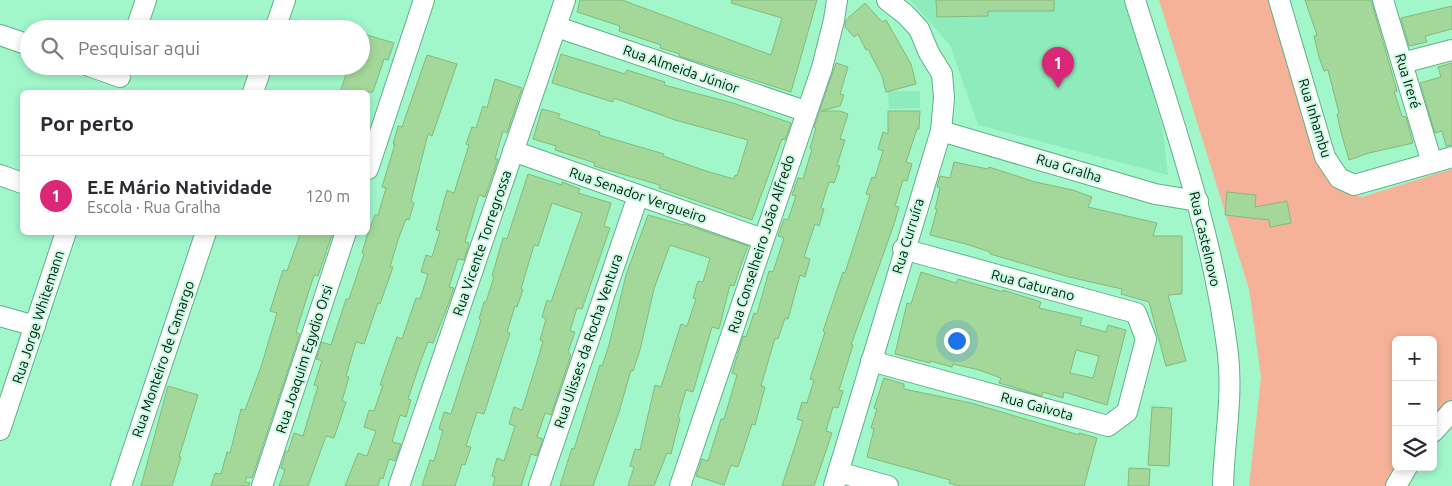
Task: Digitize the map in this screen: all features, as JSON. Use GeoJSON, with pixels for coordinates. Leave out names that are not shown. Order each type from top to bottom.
{"type":"FeatureCollection","features":[{"type":"Feature","properties":{"kind":"street"},"geometry":{"type":"LineString","coordinates":[[139,20],[146,0]]}},
{"type":"Feature","properties":{"kind":"street"},"geometry":{"type":"LineString","coordinates":[[278,20],[285,0]]}},
{"type":"Feature","properties":{"kind":"street"},"geometry":{"type":"LineString","coordinates":[[370,163],[424,0]]}},
{"type":"Feature","properties":{"kind":"street","name":"Rua Vicente Torregrossa"},"geometry":{"type":"LineString","coordinates":[[399,486],[565,0]]}},
{"type":"Feature","properties":{"kind":"street","name":"Rua Conselheiro João Alfredo"},"geometry":{"type":"LineString","coordinates":[[680,486],[822,68],[837,0]]}},
{"type":"Feature","properties":{"kind":"street","name":"Rua Curruíra"},"geometry":{"type":"LineString","coordinates":[[836,479],[903,250],[941,131],[944,98],[942,74],[929,53],[919,29],[905,14],[887,0]]}},
{"type":"Feature","properties":{"kind":"street","name":"Rua Castelnovo"},"geometry":{"type":"LineString","coordinates":[[1135,0],[1198,201],[1228,355],[1230,410],[1223,486]]}},
{"type":"Feature","properties":{"kind":"street","name":"Rua Inhambu"},"geometry":{"type":"LineString","coordinates":[[1280,0],[1326,157],[1339,178],[1354,185],[1452,157]]}},
{"type":"Feature","properties":{"kind":"street","name":"Rua Ireré"},"geometry":{"type":"LineString","coordinates":[[1383,0],[1432,163]]}},
{"type":"Feature","properties":{"kind":"street","name":"Rua Almeida Júnior"},"geometry":{"type":"LineString","coordinates":[[557,27],[806,111]]}},
{"type":"Feature","properties":{"kind":"street"},"geometry":{"type":"LineString","coordinates":[[0,35],[20,42]]}},
{"type":"Feature","properties":{"kind":"street"},"geometry":{"type":"LineString","coordinates":[[1402,63],[1452,50]]}},
{"type":"Feature","properties":{"kind":"street"},"geometry":{"type":"LineString","coordinates":[[254,90],[259,75]]}},
{"type":"Feature","properties":{"kind":"street","name":"Rua Gralha"},"geometry":{"type":"LineString","coordinates":[[941,131],[1155,194],[1198,201]]}},
{"type":"Feature","properties":{"kind":"street","name":"Rua Senador Vergueiro"},"geometry":{"type":"LineString","coordinates":[[513,151],[763,239]]}},
{"type":"Feature","properties":{"kind":"street"},"geometry":{"type":"LineString","coordinates":[[0,176],[20,181]]}},
{"type":"Feature","properties":{"kind":"street","name":"Rua Ulisses da Rocha Ventura"},"geometry":{"type":"LineString","coordinates":[[539,486],[638,196]]}},
{"type":"Feature","properties":{"kind":"street","name":"Rua Jorge Whitemann"},"geometry":{"type":"LineString","coordinates":[[0,430],[65,235]]}},
{"type":"Feature","properties":{"kind":"street","name":"Rua Monteiro de Camargo"},"geometry":{"type":"LineString","coordinates":[[121,486],[205,235]]}},
{"type":"Feature","properties":{"kind":"street","name":"Rua Joaquim Egydio Orsi"},"geometry":{"type":"LineString","coordinates":[[262,486],[345,235]]}},
{"type":"Feature","properties":{"kind":"street","name":"Rua Gaturano"},"geometry":{"type":"LineString","coordinates":[[903,250],[1136,313],[1146,339]]}},
{"type":"Feature","properties":{"kind":"street"},"geometry":{"type":"LineString","coordinates":[[0,316],[35,326]]}},
{"type":"Feature","properties":{"kind":"street","name":"Rua Gaivota"},"geometry":{"type":"LineString","coordinates":[[871,361],[1108,426],[1127,412],[1146,339]]}},
{"type":"Feature","properties":{"kind":"street"},"geometry":{"type":"LineString","coordinates":[[1437,428],[1452,411]]}},
{"type":"Feature","properties":{"kind":"street"},"geometry":{"type":"LineString","coordinates":[[1396,486],[1405,471]]}},
{"type":"Feature","properties":{"kind":"street"},"geometry":{"type":"LineString","coordinates":[[836,479],[888,486]]}},
{"type":"Feature","properties":{"kind":"shaded area"},"geometry":{"type":"Polygon","coordinates":[[[910,0],[1123,0],[1141,51],[1162,126],[1168,175],[978,125],[950,45],[910,0]]]}},
{"type":"Feature","properties":{"kind":"shaded area"},"geometry":{"type":"Polygon","coordinates":[[[1159,0],[1275,0],[1330,178],[1346,193],[1362,197],[1452,169],[1452,399],[1437,412],[1437,336],[1392,336],[1392,471],[1394,471],[1388,486],[1249,486],[1261,377],[1249,289],[1159,0]]]}},
{"type":"Feature","properties":{"kind":"shaded area"},"geometry":{"type":"Polygon","coordinates":[[[888,91],[920,91],[920,108],[889,109],[888,91]]]}},
{"type":"Feature","properties":{"kind":"building"},"geometry":{"type":"Polygon","coordinates":[[[580,0],[622,0],[771,55],[782,18],[731,3],[732,0],[817,0],[791,92],[679,56],[680,54],[660,48],[661,45],[619,31],[620,26],[577,12],[580,0]]]}},
{"type":"Feature","properties":{"kind":"building"},"geometry":{"type":"Polygon","coordinates":[[[936,0],[1054,0],[1054,11],[988,11],[988,16],[937,17],[936,0]]]}},
{"type":"Feature","properties":{"kind":"building"},"geometry":{"type":"Polygon","coordinates":[[[1305,0],[1371,0],[1397,91],[1394,91],[1402,116],[1406,117],[1413,143],[1369,153],[1349,160],[1328,70],[1324,71],[1319,57],[1314,36],[1317,35],[1305,0]]]}},
{"type":"Feature","properties":{"kind":"building"},"geometry":{"type":"Polygon","coordinates":[[[865,3],[882,22],[886,20],[911,64],[916,84],[886,92],[882,76],[868,49],[866,50],[858,34],[854,37],[845,27],[846,20],[865,3]]]}},
{"type":"Feature","properties":{"kind":"building"},"geometry":{"type":"Polygon","coordinates":[[[1452,6],[1452,29],[1425,36],[1427,42],[1409,46],[1401,18],[1452,6]]]}},
{"type":"Feature","properties":{"kind":"building"},"geometry":{"type":"Polygon","coordinates":[[[370,36],[394,43],[388,60],[384,59],[373,92],[370,92],[370,90],[341,90],[346,75],[370,75],[370,36]]]}},
{"type":"Feature","properties":{"kind":"building"},"geometry":{"type":"Polygon","coordinates":[[[561,54],[625,74],[627,70],[665,82],[664,85],[733,103],[791,123],[785,140],[782,139],[752,220],[659,188],[660,185],[594,166],[595,163],[555,150],[556,146],[533,139],[542,109],[560,114],[558,118],[600,132],[599,135],[664,154],[663,156],[706,171],[734,179],[735,175],[737,176],[748,140],[675,120],[614,98],[613,102],[552,83],[561,54]]]}},
{"type":"Feature","properties":{"kind":"building"},"geometry":{"type":"Polygon","coordinates":[[[427,55],[457,64],[432,136],[428,134],[411,201],[414,203],[409,220],[406,219],[398,240],[390,267],[393,267],[380,304],[378,303],[364,344],[356,342],[346,376],[349,377],[342,401],[346,402],[334,438],[326,436],[308,486],[279,486],[285,470],[281,468],[294,433],[303,436],[318,386],[314,385],[322,361],[316,359],[322,342],[331,345],[346,299],[349,299],[364,254],[362,253],[367,236],[370,235],[370,228],[375,215],[378,215],[386,188],[382,187],[395,144],[393,144],[398,126],[402,127],[427,55]]]}},
{"type":"Feature","properties":{"kind":"building"},"geometry":{"type":"Polygon","coordinates":[[[836,63],[848,67],[840,94],[844,95],[840,106],[821,111],[840,111],[848,114],[840,139],[845,140],[837,165],[840,166],[834,183],[829,182],[821,208],[824,209],[819,226],[815,224],[804,257],[810,259],[805,277],[800,275],[788,319],[785,318],[778,339],[775,338],[761,386],[765,387],[755,425],[752,424],[738,467],[731,465],[724,485],[696,476],[702,459],[708,461],[721,419],[724,419],[737,375],[732,373],[743,336],[746,337],[754,313],[757,314],[769,271],[773,272],[784,238],[778,236],[784,219],[788,220],[796,196],[792,195],[798,178],[803,179],[812,149],[810,148],[816,128],[814,127],[836,63]]]}},
{"type":"Feature","properties":{"kind":"building"},"geometry":{"type":"Polygon","coordinates":[[[1452,63],[1452,145],[1446,146],[1442,131],[1435,133],[1420,83],[1441,77],[1438,67],[1452,63]]]}},
{"type":"Feature","properties":{"kind":"building"},"geometry":{"type":"Polygon","coordinates":[[[495,79],[522,88],[507,133],[503,131],[495,159],[498,159],[485,197],[479,195],[465,242],[469,243],[464,260],[458,259],[449,287],[454,288],[448,305],[433,343],[428,342],[420,363],[408,399],[411,400],[406,417],[400,415],[392,442],[401,444],[395,461],[389,459],[383,479],[380,478],[378,486],[345,486],[358,453],[367,456],[376,431],[364,427],[369,410],[374,411],[383,385],[380,385],[397,337],[402,339],[416,298],[420,299],[428,274],[421,272],[426,255],[432,257],[440,231],[436,230],[447,190],[454,193],[469,145],[466,144],[472,127],[476,128],[483,106],[487,108],[495,79]]]}},
{"type":"Feature","properties":{"kind":"building"},"geometry":{"type":"Polygon","coordinates":[[[888,111],[920,111],[919,129],[917,129],[906,162],[912,164],[907,181],[903,180],[895,206],[899,207],[894,224],[851,345],[853,345],[839,390],[843,391],[838,408],[833,407],[826,431],[832,433],[814,486],[782,486],[803,421],[797,419],[802,402],[807,403],[814,380],[810,379],[825,332],[823,331],[843,272],[845,273],[870,195],[866,194],[872,177],[875,178],[883,151],[878,149],[883,132],[888,134],[888,111]]]}},
{"type":"Feature","properties":{"kind":"building"},"geometry":{"type":"Polygon","coordinates":[[[954,162],[988,169],[989,167],[1035,182],[1073,190],[1092,197],[1088,207],[1157,223],[1153,236],[1182,236],[1182,294],[1168,295],[1186,361],[1166,366],[1149,302],[1121,294],[1122,289],[1069,277],[990,254],[990,252],[966,244],[930,235],[937,209],[935,209],[940,188],[937,187],[940,176],[950,178],[954,162]]]}},
{"type":"Feature","properties":{"kind":"building"},"geometry":{"type":"Polygon","coordinates":[[[528,174],[562,185],[562,182],[580,189],[578,193],[611,203],[604,226],[610,228],[582,309],[577,308],[570,331],[575,332],[568,352],[571,355],[551,415],[545,413],[537,437],[543,439],[537,456],[531,454],[521,486],[493,486],[495,477],[492,476],[497,458],[504,461],[515,426],[509,424],[514,407],[522,410],[537,362],[543,341],[540,340],[546,319],[542,317],[547,300],[551,302],[582,213],[552,203],[538,246],[534,245],[521,289],[523,290],[517,307],[515,306],[507,332],[510,333],[484,414],[477,412],[466,446],[471,447],[465,465],[462,464],[455,486],[422,486],[430,460],[434,461],[443,430],[439,429],[444,412],[451,414],[481,320],[479,319],[484,302],[486,302],[494,277],[492,276],[503,238],[507,239],[528,174]]]}},
{"type":"Feature","properties":{"kind":"building"},"geometry":{"type":"Polygon","coordinates":[[[1227,192],[1256,195],[1255,207],[1287,201],[1291,223],[1270,227],[1269,220],[1225,215],[1227,192]]]}},
{"type":"Feature","properties":{"kind":"building"},"geometry":{"type":"Polygon","coordinates":[[[648,215],[684,224],[748,246],[734,286],[730,285],[719,329],[712,327],[693,392],[686,390],[678,417],[680,418],[671,454],[667,453],[654,486],[628,486],[634,467],[630,466],[635,449],[640,450],[655,385],[661,387],[681,324],[687,326],[696,299],[693,298],[698,281],[703,282],[710,258],[670,245],[654,289],[640,350],[633,371],[631,370],[619,412],[593,486],[560,486],[572,448],[574,449],[600,365],[602,366],[609,345],[626,275],[648,215]]]}},
{"type":"Feature","properties":{"kind":"building"},"geometry":{"type":"Polygon","coordinates":[[[300,235],[332,235],[318,276],[314,275],[296,332],[300,334],[252,478],[247,477],[245,482],[250,483],[249,486],[211,486],[215,473],[221,474],[227,452],[230,453],[241,409],[245,410],[261,367],[277,313],[270,311],[283,270],[287,271],[300,235]]]}},
{"type":"Feature","properties":{"kind":"building"},"geometry":{"type":"Polygon","coordinates":[[[921,272],[956,283],[958,279],[1003,292],[1003,290],[1041,302],[1039,308],[1082,318],[1080,325],[1106,332],[1108,325],[1126,330],[1107,405],[1064,392],[1063,398],[1043,392],[1042,396],[999,383],[1001,378],[979,370],[953,364],[952,367],[930,361],[930,363],[895,354],[907,303],[911,304],[921,272]],[[1076,350],[1070,373],[1093,378],[1099,356],[1076,350]]]}},
{"type":"Feature","properties":{"kind":"building"},"geometry":{"type":"Polygon","coordinates":[[[884,378],[904,384],[904,389],[971,403],[1079,435],[1079,433],[1097,438],[1084,486],[960,486],[949,483],[950,480],[867,457],[874,429],[871,428],[877,409],[874,408],[884,378]]]}},
{"type":"Feature","properties":{"kind":"building"},"geometry":{"type":"Polygon","coordinates":[[[168,386],[198,395],[172,486],[141,486],[168,386]]]}},
{"type":"Feature","properties":{"kind":"building"},"geometry":{"type":"Polygon","coordinates":[[[1152,407],[1172,408],[1169,466],[1148,465],[1152,407]]]}},
{"type":"Feature","properties":{"kind":"building"},"geometry":{"type":"Polygon","coordinates":[[[1129,468],[1150,469],[1149,486],[1128,486],[1129,468]]]}},
{"type":"Feature","properties":{"kind":"place","name":"E.E Mário Natividade"},"geometry":{"type":"Point","coordinates":[1058,88]}}]}
